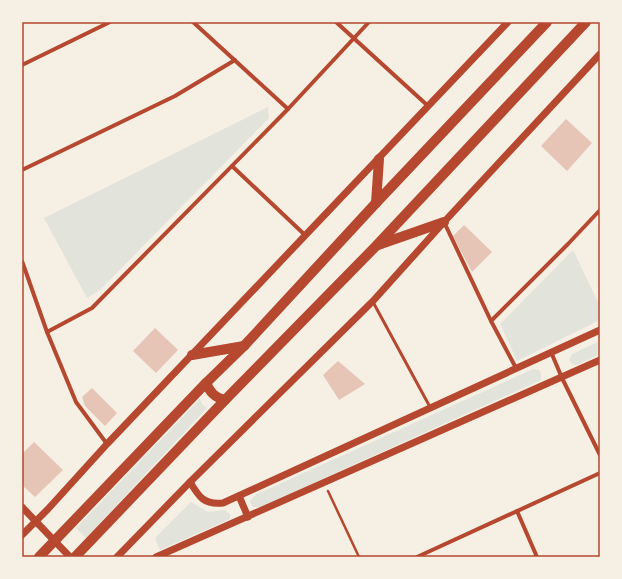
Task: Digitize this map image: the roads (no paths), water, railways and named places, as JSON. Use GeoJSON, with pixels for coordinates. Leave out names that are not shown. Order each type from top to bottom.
{"type":"FeatureCollection","features":[{"type":"Feature","properties":{"kind":"main road"},"geometry":{"type":"LineString","coordinates":[[39,557],[206,383],[244,346],[376,203],[547,22]]}},
{"type":"Feature","properties":{"kind":"main road"},"geometry":{"type":"LineString","coordinates":[[75,557],[225,400],[376,246],[586,22]]}},
{"type":"Feature","properties":{"kind":"main road"},"geometry":{"type":"LineString","coordinates":[[376,203],[379,158]]}},
{"type":"Feature","properties":{"kind":"main road"},"geometry":{"type":"LineString","coordinates":[[376,246],[444,222]]}},
{"type":"Feature","properties":{"kind":"main road"},"geometry":{"type":"LineString","coordinates":[[192,355],[244,346]]}},
{"type":"Feature","properties":{"kind":"main road"},"geometry":{"type":"LineString","coordinates":[[206,383],[210,392],[216,398],[225,400]]}},
{"type":"Feature","properties":{"kind":"street"},"geometry":{"type":"LineString","coordinates":[[22,65],[110,22]]}},
{"type":"Feature","properties":{"kind":"street"},"geometry":{"type":"LineString","coordinates":[[193,22],[288,109]]}},
{"type":"Feature","properties":{"kind":"street"},"geometry":{"type":"LineString","coordinates":[[336,22],[427,105]]}},
{"type":"Feature","properties":{"kind":"street"},"geometry":{"type":"LineString","coordinates":[[47,332],[92,308],[288,109],[369,22]]}},
{"type":"Feature","properties":{"kind":"street"},"geometry":{"type":"LineString","coordinates":[[22,534],[48,509],[107,444],[306,236],[427,105],[508,22]]}},
{"type":"Feature","properties":{"kind":"street"},"geometry":{"type":"LineString","coordinates":[[117,557],[190,482],[373,301],[600,54]]}},
{"type":"Feature","properties":{"kind":"street"},"geometry":{"type":"LineString","coordinates":[[22,170],[175,96],[235,60]]}},
{"type":"Feature","properties":{"kind":"street"},"geometry":{"type":"LineString","coordinates":[[232,166],[306,236]]}},
{"type":"Feature","properties":{"kind":"street"},"geometry":{"type":"LineString","coordinates":[[491,321],[600,210]]}},
{"type":"Feature","properties":{"kind":"street"},"geometry":{"type":"LineString","coordinates":[[444,222],[491,321],[516,368]]}},
{"type":"Feature","properties":{"kind":"street"},"geometry":{"type":"LineString","coordinates":[[22,261],[47,332],[76,402],[107,444]]}},
{"type":"Feature","properties":{"kind":"street"},"geometry":{"type":"LineString","coordinates":[[190,482],[197,493],[207,503],[223,503],[600,330]]}},
{"type":"Feature","properties":{"kind":"street"},"geometry":{"type":"LineString","coordinates":[[552,352],[562,378],[600,455]]}},
{"type":"Feature","properties":{"kind":"street"},"geometry":{"type":"LineString","coordinates":[[156,557],[600,360]]}},
{"type":"Feature","properties":{"kind":"street"},"geometry":{"type":"LineString","coordinates":[[416,557],[427,555],[517,511],[600,473]]}},
{"type":"Feature","properties":{"kind":"street"},"geometry":{"type":"LineString","coordinates":[[239,496],[248,517]]}},
{"type":"Feature","properties":{"kind":"street"},"geometry":{"type":"LineString","coordinates":[[22,507],[70,557]]}},
{"type":"Feature","properties":{"kind":"street"},"geometry":{"type":"LineString","coordinates":[[517,511],[538,557]]}},
{"type":"Feature","properties":{"kind":"lane"},"geometry":{"type":"LineString","coordinates":[[373,301],[430,407]]}}]}
